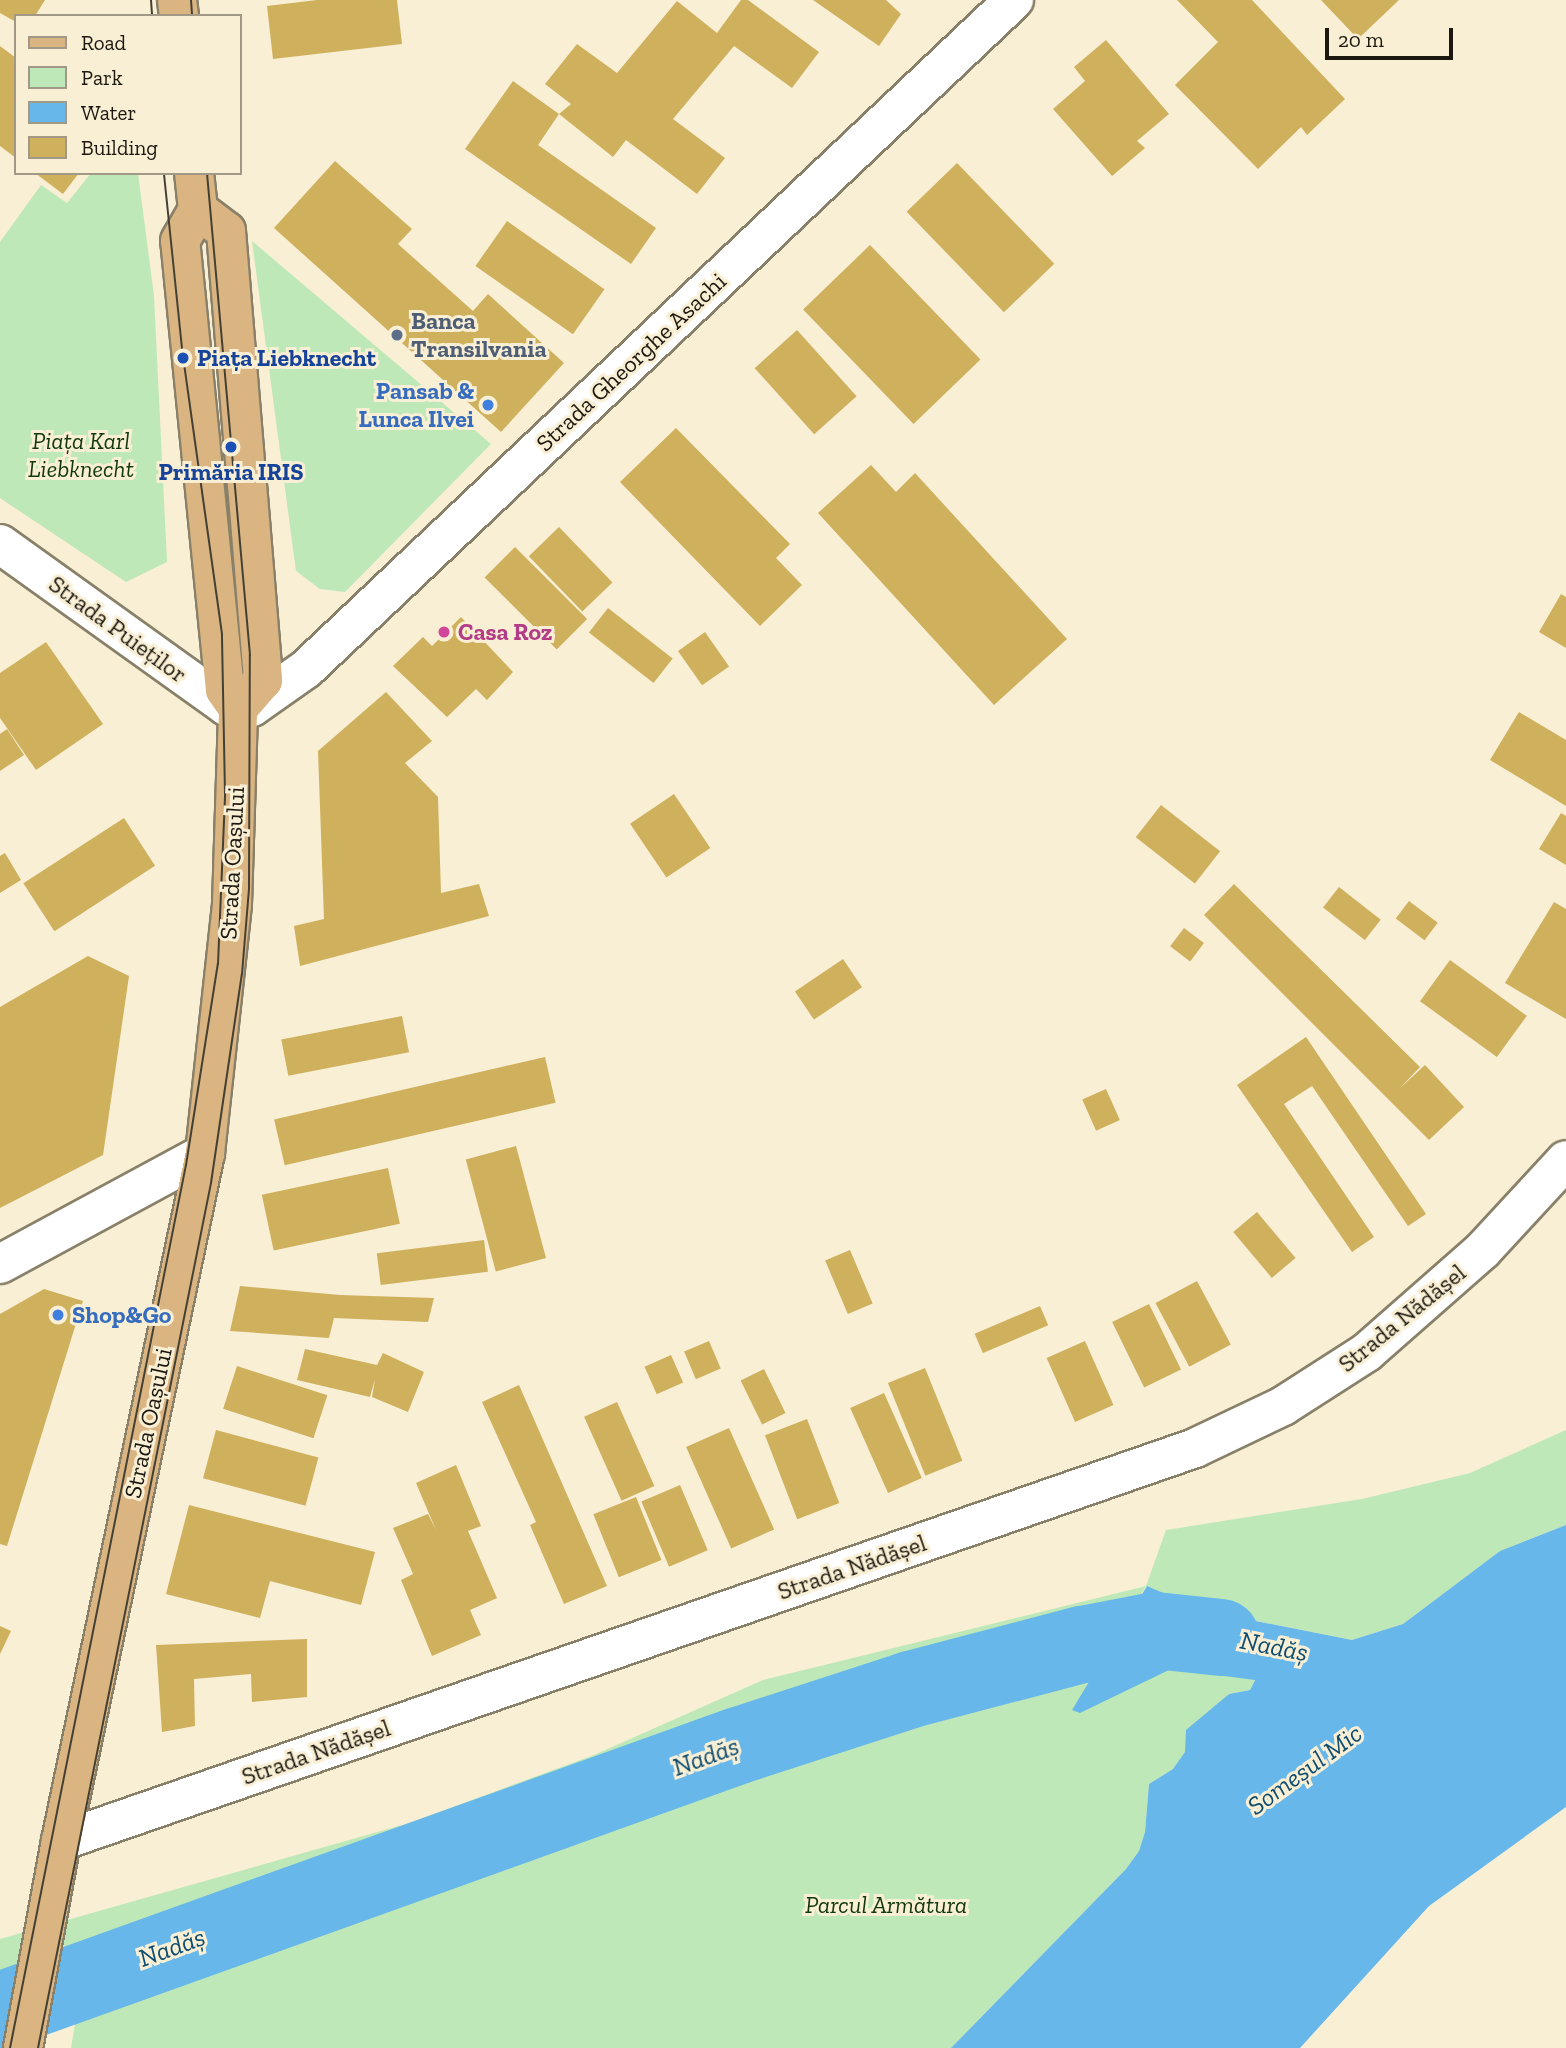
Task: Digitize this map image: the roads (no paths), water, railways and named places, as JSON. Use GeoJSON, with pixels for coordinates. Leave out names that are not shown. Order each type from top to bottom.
{"type":"FeatureCollection","features":[{"type":"Feature","properties":{"kind":"main road"},"geometry":{"type":"LineString","coordinates":[[196,191],[226,231],[263,680],[238,709]]}},
{"type":"Feature","properties":{"kind":"main road","name":"Strada Oașului"},"geometry":{"type":"LineString","coordinates":[[23,2048],[61,1841],[205,1153],[232,904],[238,709]]}},
{"type":"Feature","properties":{"kind":"street","name":"Strada Gheorghe Asachi"},"geometry":{"type":"LineString","coordinates":[[238,709],[252,708],[306,669],[1014,0]]}},
{"type":"Feature","properties":{"kind":"street","name":"Strada Puieților"},"geometry":{"type":"LineString","coordinates":[[0,544],[226,706],[238,709]]}},
{"type":"Feature","properties":{"kind":"street"},"geometry":{"type":"LineString","coordinates":[[0,1264],[205,1153]]}},
{"type":"Feature","properties":{"kind":"street","name":"Strada Nădășel"},"geometry":{"type":"LineString","coordinates":[[61,1841],[1195,1448],[1283,1406],[1367,1352],[1483,1250],[1566,1160]]}},
{"type":"Feature","properties":{"kind":"water","name":"Someșul Mic"},"geometry":{"type":"Polygon","coordinates":[[[1566,1525],[1566,1807],[1429,1906],[1300,2048],[951,2048],[1126,1869],[1139,1851],[1145,1832],[1149,1784],[1173,1769],[1185,1752],[1186,1730],[1229,1694],[1250,1690],[1255,1680],[1171,1669],[1080,1713],[1072,1710],[1147,1586],[1205,1611],[1352,1640],[1403,1624],[1500,1551],[1566,1525]]]}},
{"type":"Feature","properties":{"kind":"waterway","name":"Nadăș"},"geometry":{"type":"LineString","coordinates":[[0,2010],[738,1745],[910,1689],[1082,1644],[1155,1630],[1221,1637]]}},
{"type":"Feature","properties":{"kind":"tram line"},"geometry":{"type":"LineString","coordinates":[[151,0],[152,14]]}},
{"type":"Feature","properties":{"kind":"tram line"},"geometry":{"type":"LineString","coordinates":[[191,0],[192,14]]}},
{"type":"Feature","properties":{"kind":"tram line"},"geometry":{"type":"LineString","coordinates":[[10,2048],[186,1165],[218,964],[225,794],[222,634],[183,358],[164,175]]}},
{"type":"Feature","properties":{"kind":"tram line"},"geometry":{"type":"LineString","coordinates":[[38,2048],[211,1183],[242,974],[249,888],[250,655],[207,175]]}},
{"type":"Feature","properties":{"kind":"place","name":"Banca Transilvania"},"geometry":{"type":"Point","coordinates":[397,335]}},
{"type":"Feature","properties":{"kind":"place","name":"Piața Liebknecht"},"geometry":{"type":"Point","coordinates":[183,358]}},
{"type":"Feature","properties":{"kind":"place","name":"Pansab & Lunca Ilvei"},"geometry":{"type":"Point","coordinates":[488,405]}},
{"type":"Feature","properties":{"kind":"place","name":"Primăria IRIS"},"geometry":{"type":"Point","coordinates":[231,447]}},
{"type":"Feature","properties":{"kind":"place","name":"Casa Roz"},"geometry":{"type":"Point","coordinates":[444,632]}},
{"type":"Feature","properties":{"kind":"place","name":"Shop&Go"},"geometry":{"type":"Point","coordinates":[58,1315]}},
{"type":"Feature","properties":{"kind":"park label","name":"Piața Karl Liebknecht"},"geometry":{"type":"Point","coordinates":[81,455]}},
{"type":"Feature","properties":{"kind":"park label","name":"Parcul Armătura"},"geometry":{"type":"Point","coordinates":[886,1905]}}]}
